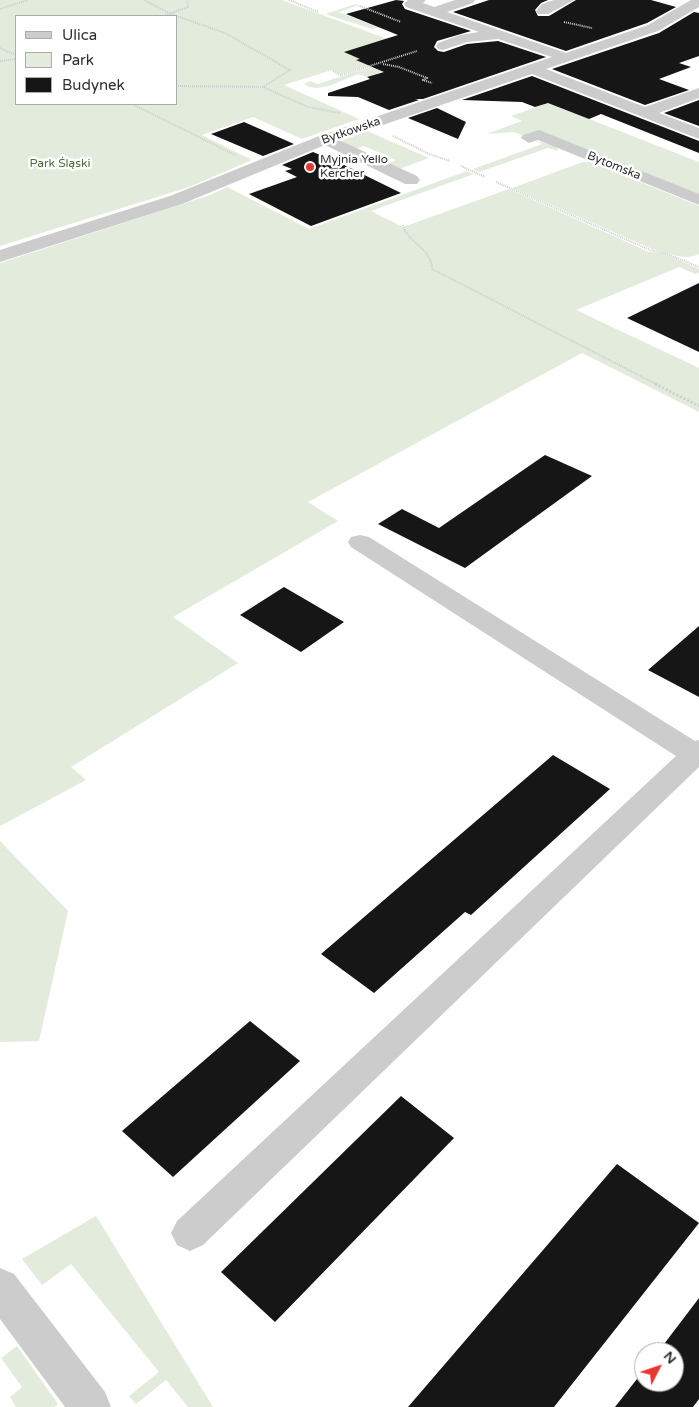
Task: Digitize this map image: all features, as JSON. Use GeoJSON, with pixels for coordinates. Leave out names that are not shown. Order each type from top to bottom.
{"type":"FeatureCollection","features":[{"type":"Feature","properties":{"kind":"street"},"geometry":{"type":"LineString","coordinates":[[419,0],[411,4],[501,33],[568,58]]}},
{"type":"Feature","properties":{"kind":"street"},"geometry":{"type":"LineString","coordinates":[[434,12],[468,0]]}},
{"type":"Feature","properties":{"kind":"street"},"geometry":{"type":"LineString","coordinates":[[543,11],[548,7],[567,0]]}},
{"type":"Feature","properties":{"kind":"street"},"geometry":{"type":"LineString","coordinates":[[670,2],[695,4]]}},
{"type":"Feature","properties":{"kind":"street","name":"Bytkowska"},"geometry":{"type":"LineString","coordinates":[[0,256],[176,200],[325,139],[653,28],[695,4]]}},
{"type":"Feature","properties":{"kind":"street"},"geometry":{"type":"LineString","coordinates":[[443,46],[465,38],[501,33]]}},
{"type":"Feature","properties":{"kind":"street"},"geometry":{"type":"LineString","coordinates":[[532,69],[699,134]]}},
{"type":"Feature","properties":{"kind":"street"},"geometry":{"type":"LineString","coordinates":[[644,113],[699,92]]}},
{"type":"Feature","properties":{"kind":"street","name":"Bytomska"},"geometry":{"type":"LineString","coordinates":[[529,138],[539,135],[699,200]]}},
{"type":"Feature","properties":{"kind":"street"},"geometry":{"type":"LineString","coordinates":[[325,139],[411,180]]}},
{"type":"Feature","properties":{"kind":"street"},"geometry":{"type":"LineString","coordinates":[[270,177],[281,169],[318,156],[334,156],[350,151]]}},
{"type":"Feature","properties":{"kind":"street"},"geometry":{"type":"LineString","coordinates":[[190,1233],[697,752],[360,542]]}},
{"type":"Feature","properties":{"kind":"street"},"geometry":{"type":"LineString","coordinates":[[0,1288],[90,1407]]}},
{"type":"Feature","properties":{"kind":"path"},"geometry":{"type":"LineString","coordinates":[[0,9],[28,0]]}},
{"type":"Feature","properties":{"kind":"path"},"geometry":{"type":"LineString","coordinates":[[144,0],[174,15]]}},
{"type":"Feature","properties":{"kind":"path"},"geometry":{"type":"LineString","coordinates":[[167,15],[188,7],[188,0]]}},
{"type":"Feature","properties":{"kind":"path"},"geometry":{"type":"LineString","coordinates":[[289,0],[318,12]]}},
{"type":"Feature","properties":{"kind":"path"},"geometry":{"type":"LineString","coordinates":[[360,6],[402,22]]}},
{"type":"Feature","properties":{"kind":"path"},"geometry":{"type":"LineString","coordinates":[[365,10],[369,9]]}},
{"type":"Feature","properties":{"kind":"path"},"geometry":{"type":"LineString","coordinates":[[178,16],[225,33],[290,70],[271,80],[263,87]]}},
{"type":"Feature","properties":{"kind":"path"},"geometry":{"type":"LineString","coordinates":[[385,18],[389,17]]}},
{"type":"Feature","properties":{"kind":"path"},"geometry":{"type":"LineString","coordinates":[[559,21],[594,28]]}},
{"type":"Feature","properties":{"kind":"path"},"geometry":{"type":"LineString","coordinates":[[0,48],[15,55]]}},
{"type":"Feature","properties":{"kind":"path"},"geometry":{"type":"LineString","coordinates":[[332,71],[341,75],[418,51]]}},
{"type":"Feature","properties":{"kind":"path"},"geometry":{"type":"LineString","coordinates":[[0,61],[15,59]]}},
{"type":"Feature","properties":{"kind":"path"},"geometry":{"type":"LineString","coordinates":[[379,64],[398,66],[427,78],[423,80],[438,85]]}},
{"type":"Feature","properties":{"kind":"path"},"geometry":{"type":"LineString","coordinates":[[178,86],[263,87],[308,107],[347,115]]}},
{"type":"Feature","properties":{"kind":"path"},"geometry":{"type":"LineString","coordinates":[[136,105],[236,156]]}},
{"type":"Feature","properties":{"kind":"path"},"geometry":{"type":"LineString","coordinates":[[385,132],[429,154],[450,161]]}},
{"type":"Feature","properties":{"kind":"path"},"geometry":{"type":"LineString","coordinates":[[461,166],[485,177]]}},
{"type":"Feature","properties":{"kind":"path"},"geometry":{"type":"LineString","coordinates":[[496,182],[650,250],[666,252],[699,267]]}},
{"type":"Feature","properties":{"kind":"path"},"geometry":{"type":"LineString","coordinates":[[403,225],[404,230],[432,261],[432,269],[699,406]]}},
{"type":"Feature","properties":{"kind":"green space","name":"Park Śląski"},"geometry":{"type":"Polygon","coordinates":[[[0,0],[282,0],[417,50],[341,74],[332,70],[284,85],[359,119],[302,139],[253,117],[202,135],[252,160],[189,187],[0,246],[0,0]]]}},
{"type":"Feature","properties":{"kind":"green space"},"geometry":{"type":"Polygon","coordinates":[[[356,4],[366,9],[356,6],[339,12],[377,27],[400,22],[372,29],[325,14],[356,4]]]}},
{"type":"Feature","properties":{"kind":"green space"},"geometry":{"type":"Polygon","coordinates":[[[379,64],[387,70],[366,77],[358,74],[324,87],[310,87],[304,84],[310,81],[318,84],[379,64]]]}},
{"type":"Feature","properties":{"kind":"green space"},"geometry":{"type":"Polygon","coordinates":[[[548,103],[699,162],[699,195],[540,131],[525,136],[513,132],[486,134],[522,121],[511,116],[548,103]]]}},
{"type":"Feature","properties":{"kind":"green space"},"geometry":{"type":"Polygon","coordinates":[[[367,131],[429,158],[399,169],[387,164],[396,160],[364,146],[355,149],[343,142],[343,140],[367,131]]]}},
{"type":"Feature","properties":{"kind":"green space"},"geometry":{"type":"Polygon","coordinates":[[[536,141],[557,146],[558,151],[548,148],[479,172],[473,169],[542,144],[536,141]]]}},
{"type":"Feature","properties":{"kind":"green space"},"geometry":{"type":"Polygon","coordinates":[[[583,162],[591,162],[699,206],[699,254],[681,257],[652,249],[512,188],[583,162]]]}},
{"type":"Feature","properties":{"kind":"green space"},"geometry":{"type":"Polygon","coordinates":[[[467,171],[474,174],[371,211],[403,227],[509,189],[649,252],[664,253],[699,269],[699,273],[695,274],[679,267],[576,310],[699,368],[699,412],[582,353],[308,502],[338,521],[173,617],[238,663],[71,767],[86,780],[0,826],[0,263],[210,195],[227,187],[309,229],[467,171]]]}},
{"type":"Feature","properties":{"kind":"green space"},"geometry":{"type":"Polygon","coordinates":[[[0,841],[68,911],[39,1041],[0,1042],[0,841]]]}},
{"type":"Feature","properties":{"kind":"green space"},"geometry":{"type":"Polygon","coordinates":[[[96,1216],[213,1407],[188,1407],[166,1380],[136,1404],[129,1396],[159,1372],[71,1264],[42,1285],[22,1259],[96,1216]]]}},
{"type":"Feature","properties":{"kind":"green space"},"geometry":{"type":"Polygon","coordinates":[[[17,1346],[58,1404],[54,1407],[16,1407],[10,1397],[22,1387],[1,1358],[17,1346]]]}},
{"type":"Feature","properties":{"kind":"building"},"geometry":{"type":"Polygon","coordinates":[[[396,0],[404,1],[402,4],[405,9],[471,31],[437,41],[434,47],[438,51],[444,52],[467,44],[498,41],[546,57],[423,99],[415,99],[419,100],[389,110],[358,97],[328,96],[328,93],[370,79],[367,77],[384,72],[356,60],[360,59],[344,52],[398,35],[346,14],[396,0]]]}},
{"type":"Feature","properties":{"kind":"building"},"geometry":{"type":"Polygon","coordinates":[[[489,0],[548,0],[541,3],[535,10],[538,16],[549,16],[576,0],[651,0],[676,7],[647,23],[566,51],[453,12],[489,0]]]}},
{"type":"Feature","properties":{"kind":"building"},"geometry":{"type":"Polygon","coordinates":[[[694,12],[699,13],[699,56],[679,63],[691,67],[659,79],[689,90],[645,105],[552,69],[659,33],[694,12]]]}},
{"type":"Feature","properties":{"kind":"building"},"geometry":{"type":"Polygon","coordinates":[[[532,76],[699,141],[699,153],[601,114],[589,119],[548,103],[535,107],[522,102],[462,100],[532,76]]]}},
{"type":"Feature","properties":{"kind":"building"},"geometry":{"type":"Polygon","coordinates":[[[699,100],[699,126],[664,113],[699,100]]]}},
{"type":"Feature","properties":{"kind":"building"},"geometry":{"type":"Polygon","coordinates":[[[437,108],[466,122],[458,139],[408,118],[437,108]]]}},
{"type":"Feature","properties":{"kind":"building"},"geometry":{"type":"Polygon","coordinates":[[[244,122],[294,144],[263,156],[211,134],[244,122]]]}},
{"type":"Feature","properties":{"kind":"building"},"geometry":{"type":"Polygon","coordinates":[[[313,152],[401,193],[311,226],[249,194],[297,177],[285,171],[292,169],[282,165],[313,152]]]}},
{"type":"Feature","properties":{"kind":"building"},"geometry":{"type":"Polygon","coordinates":[[[699,283],[699,352],[627,318],[699,283]]]}},
{"type":"Feature","properties":{"kind":"building"},"geometry":{"type":"Polygon","coordinates":[[[545,455],[592,476],[465,568],[378,524],[402,509],[439,528],[545,455]]]}},
{"type":"Feature","properties":{"kind":"building"},"geometry":{"type":"Polygon","coordinates":[[[284,587],[344,622],[301,652],[240,615],[284,587]]]}},
{"type":"Feature","properties":{"kind":"building"},"geometry":{"type":"Polygon","coordinates":[[[699,626],[699,697],[648,670],[699,626]]]}},
{"type":"Feature","properties":{"kind":"building"},"geometry":{"type":"Polygon","coordinates":[[[553,755],[610,789],[471,915],[465,912],[374,993],[321,954],[553,755]]]}},
{"type":"Feature","properties":{"kind":"building"},"geometry":{"type":"Polygon","coordinates":[[[250,1021],[300,1061],[173,1177],[122,1131],[250,1021]]]}},
{"type":"Feature","properties":{"kind":"building"},"geometry":{"type":"Polygon","coordinates":[[[401,1096],[454,1138],[275,1322],[221,1272],[401,1096]]]}},
{"type":"Feature","properties":{"kind":"building"},"geometry":{"type":"Polygon","coordinates":[[[617,1164],[699,1223],[554,1407],[408,1407],[617,1164]]]}},
{"type":"Feature","properties":{"kind":"building"},"geometry":{"type":"Polygon","coordinates":[[[699,1298],[699,1399],[693,1407],[615,1407],[634,1383],[634,1392],[684,1392],[684,1342],[666,1342],[699,1298]]]}},
{"type":"Feature","properties":{"kind":"place","name":"Myjnia Yello Kercher"},"geometry":{"type":"Point","coordinates":[310,167]}}]}
